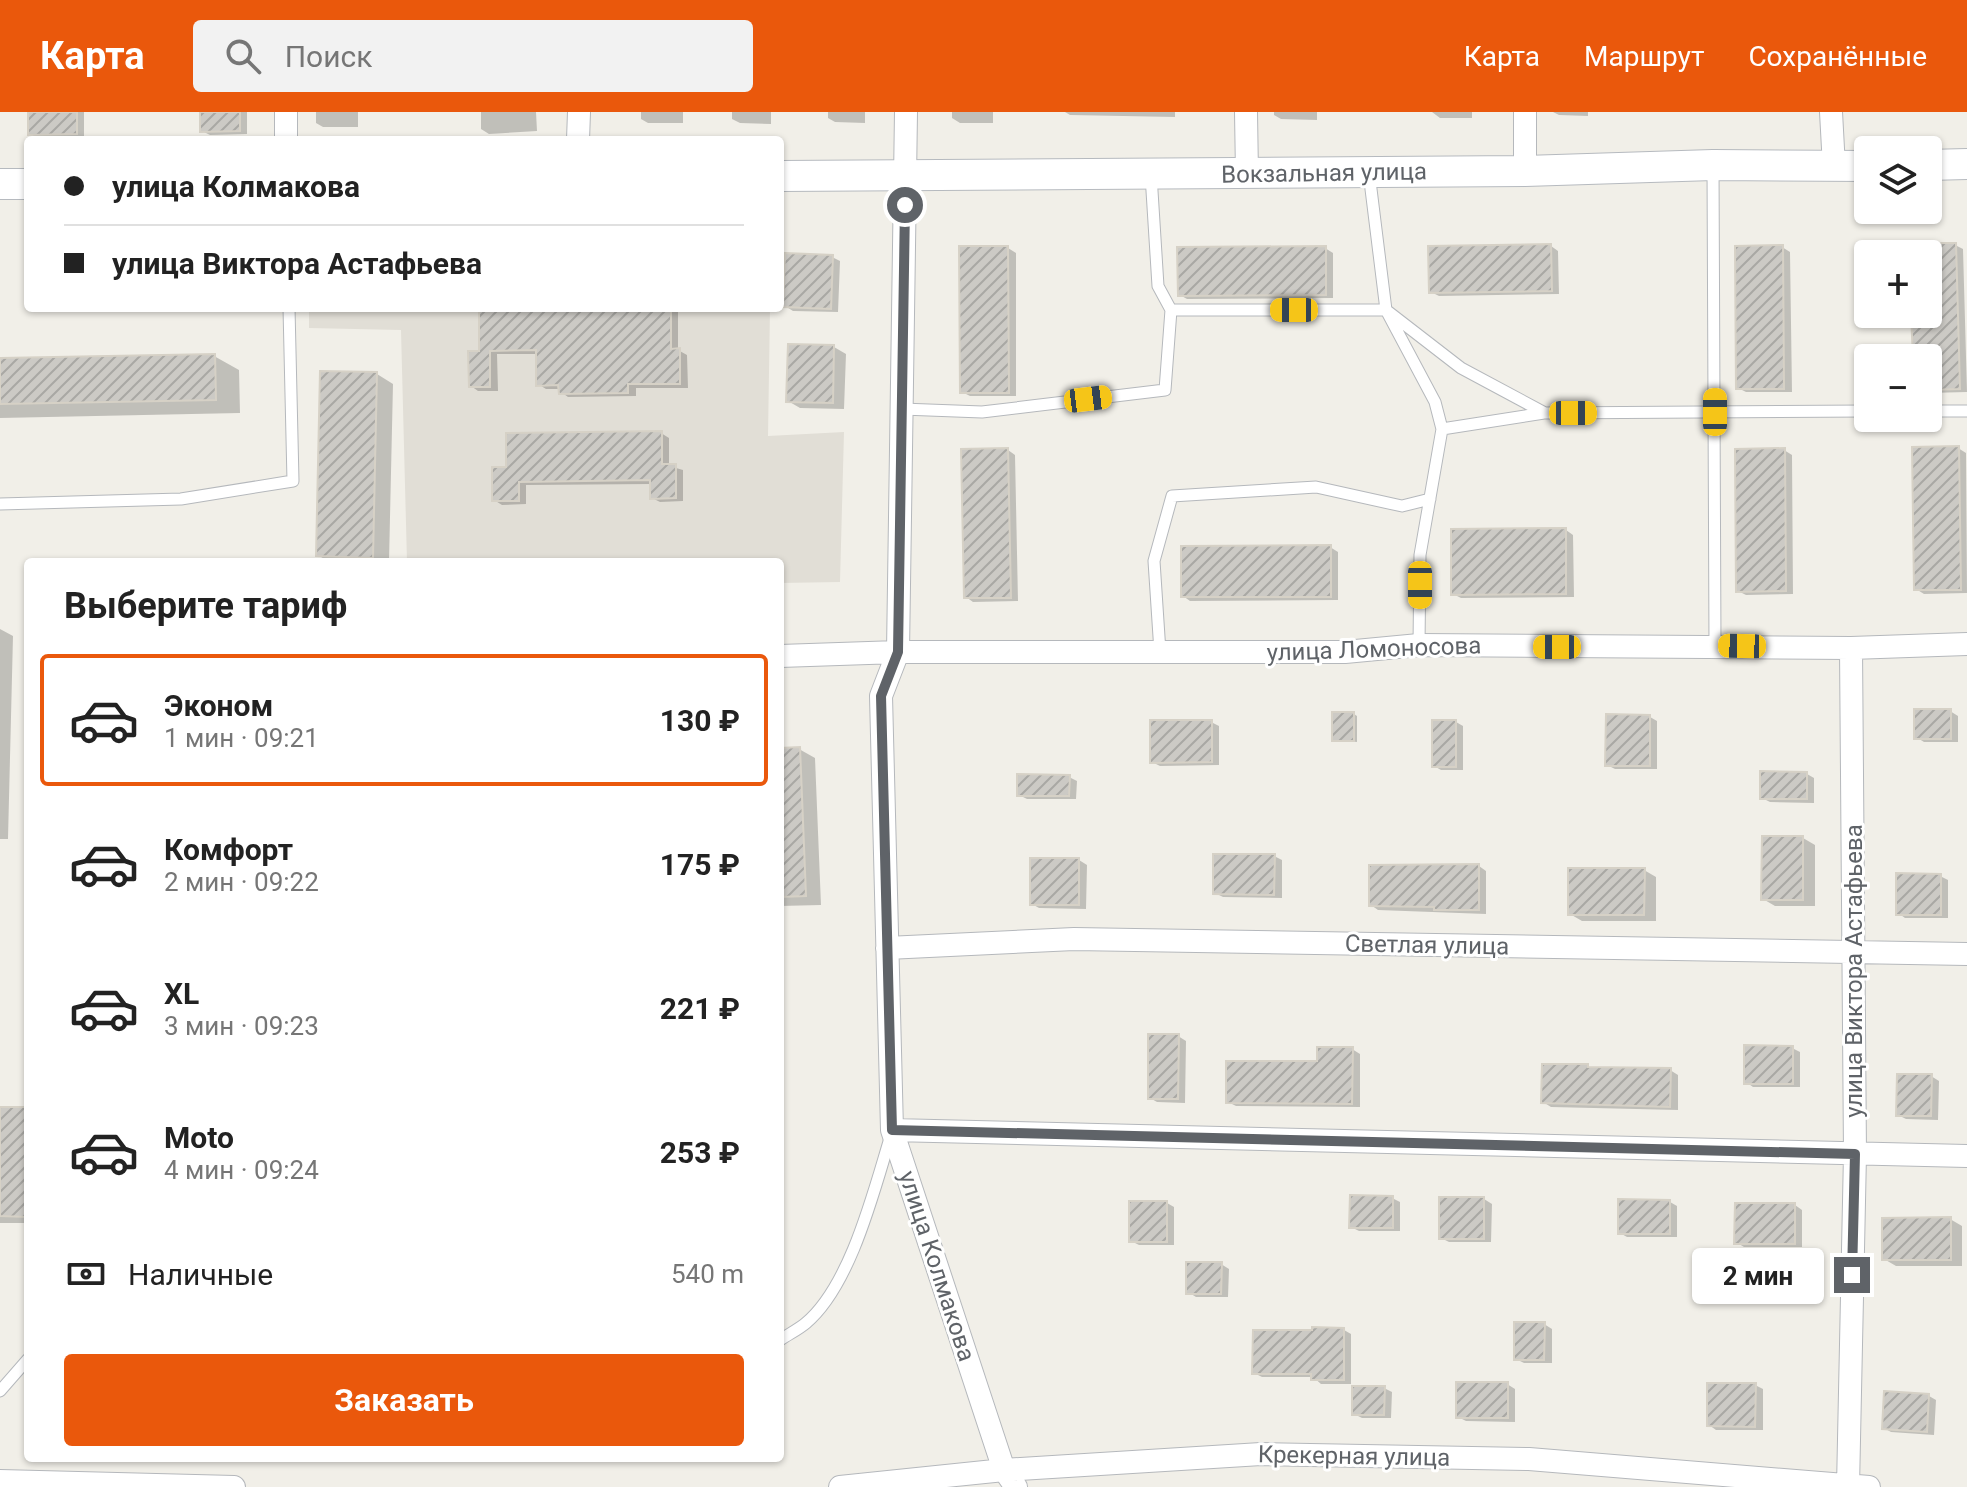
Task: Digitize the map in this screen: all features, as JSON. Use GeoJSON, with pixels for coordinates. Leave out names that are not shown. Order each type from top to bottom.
{"type":"FeatureCollection","features":[{"type":"Feature","properties":{"kind":"street"},"geometry":{"type":"LineString","coordinates":[[286,112],[286,136]]}},
{"type":"Feature","properties":{"kind":"street"},"geometry":{"type":"LineString","coordinates":[[578,136],[579,112]]}},
{"type":"Feature","properties":{"kind":"street","name":"улица Колмакова"},"geometry":{"type":"LineString","coordinates":[[906,112],[898,652],[881,696],[892,1130],[1010,1478]]}},
{"type":"Feature","properties":{"kind":"street"},"geometry":{"type":"LineString","coordinates":[[1246,112],[1247,174]]}},
{"type":"Feature","properties":{"kind":"street"},"geometry":{"type":"LineString","coordinates":[[1525,112],[1525,171]]}},
{"type":"Feature","properties":{"kind":"street"},"geometry":{"type":"LineString","coordinates":[[1831,112],[1834,167]]}},
{"type":"Feature","properties":{"kind":"street"},"geometry":{"type":"LineString","coordinates":[[1942,165],[1967,164]]}},
{"type":"Feature","properties":{"kind":"street","name":"Вокзальная улица"},"geometry":{"type":"LineString","coordinates":[[784,176],[1525,171],[1713,165],[1854,166]]}},
{"type":"Feature","properties":{"kind":"street"},"geometry":{"type":"LineString","coordinates":[[0,184],[24,184]]}},
{"type":"Feature","properties":{"kind":"street","name":"улица Ломоносова"},"geometry":{"type":"LineString","coordinates":[[784,656],[898,652],[1345,652],[1419,645],[1851,648],[1967,644]]}},
{"type":"Feature","properties":{"kind":"street","name":"улица Виктора Астафьева"},"geometry":{"type":"LineString","coordinates":[[1848,1487],[1855,1154],[1851,648]]}},
{"type":"Feature","properties":{"kind":"street","name":"Светлая улица"},"geometry":{"type":"LineString","coordinates":[[887,948],[1074,939],[1967,954]]}},
{"type":"Feature","properties":{"kind":"street"},"geometry":{"type":"LineString","coordinates":[[892,1130],[1967,1156]]}},
{"type":"Feature","properties":{"kind":"street","name":"Крекерная улица"},"geometry":{"type":"LineString","coordinates":[[840,1487],[1010,1478],[1261,1454],[1529,1459],[1869,1487]]}},
{"type":"Feature","properties":{"kind":"street"},"geometry":{"type":"LineString","coordinates":[[0,1481],[234,1487]]}},
{"type":"Feature","properties":{"kind":"lane"},"geometry":{"type":"LineString","coordinates":[[1713,165],[1715,645]]}},
{"type":"Feature","properties":{"kind":"lane"},"geometry":{"type":"LineString","coordinates":[[1369,171],[1386,310],[1435,402],[1442,429],[1420,555],[1419,645]]}},
{"type":"Feature","properties":{"kind":"lane"},"geometry":{"type":"LineString","coordinates":[[902,409],[982,412],[1165,390],[1171,310],[1158,286],[1151,175]]}},
{"type":"Feature","properties":{"kind":"lane"},"geometry":{"type":"LineString","coordinates":[[1171,310],[1386,310],[1461,368],[1545,413]]}},
{"type":"Feature","properties":{"kind":"lane"},"geometry":{"type":"LineString","coordinates":[[0,504],[181,499],[293,481],[289,312]]}},
{"type":"Feature","properties":{"kind":"lane"},"geometry":{"type":"LineString","coordinates":[[1442,429],[1545,413],[1854,411]]}},
{"type":"Feature","properties":{"kind":"lane"},"geometry":{"type":"LineString","coordinates":[[1942,411],[1967,411]]}},
{"type":"Feature","properties":{"kind":"lane"},"geometry":{"type":"LineString","coordinates":[[1160,653],[1154,561],[1172,496],[1316,487],[1402,506],[1430,499]]}},
{"type":"Feature","properties":{"kind":"lane"},"geometry":{"type":"LineString","coordinates":[[784,1337],[808,1322],[840,1280],[867,1213],[892,1130]]}},
{"type":"Feature","properties":{"kind":"lane"},"geometry":{"type":"LineString","coordinates":[[0,1391],[24,1364]]}},
{"type":"Feature","properties":{"kind":"shaded area"},"geometry":{"type":"Polygon","coordinates":[[[309,312],[770,312],[768,436],[844,432],[840,582],[784,583],[784,558],[407,558],[401,330],[309,328],[309,312]]]}},
{"type":"Feature","properties":{"kind":"building"},"geometry":{"type":"Polygon","coordinates":[[[28,112],[77,112],[77,134],[28,135],[28,112]]]}},
{"type":"Feature","properties":{"kind":"building"},"geometry":{"type":"Polygon","coordinates":[[[200,112],[240,112],[240,131],[200,132],[200,112]]]}},
{"type":"Feature","properties":{"kind":"building"},"geometry":{"type":"Polygon","coordinates":[[[1942,243],[1956,243],[1960,389],[1942,390],[1942,344],[1912,344],[1912,328],[1942,328],[1942,243]]]}},
{"type":"Feature","properties":{"kind":"building"},"geometry":{"type":"Polygon","coordinates":[[[1551,244],[1552,291],[1429,293],[1428,246],[1551,244]]]}},
{"type":"Feature","properties":{"kind":"building"},"geometry":{"type":"Polygon","coordinates":[[[1783,245],[1784,389],[1736,389],[1735,246],[1783,245]]]}},
{"type":"Feature","properties":{"kind":"building"},"geometry":{"type":"Polygon","coordinates":[[[959,246],[1008,246],[1009,393],[960,393],[959,246]]]}},
{"type":"Feature","properties":{"kind":"building"},"geometry":{"type":"Polygon","coordinates":[[[1326,246],[1326,295],[1178,296],[1177,247],[1326,246]]]}},
{"type":"Feature","properties":{"kind":"building"},"geometry":{"type":"Polygon","coordinates":[[[785,253],[833,255],[831,309],[784,307],[785,253]]]}},
{"type":"Feature","properties":{"kind":"building"},"geometry":{"type":"Polygon","coordinates":[[[479,312],[671,312],[671,349],[680,348],[680,384],[628,384],[628,393],[559,394],[558,385],[536,386],[536,350],[490,351],[490,387],[469,387],[468,351],[479,351],[479,312]]]}},
{"type":"Feature","properties":{"kind":"building"},"geometry":{"type":"Polygon","coordinates":[[[788,344],[834,345],[833,403],[786,402],[788,344]]]}},
{"type":"Feature","properties":{"kind":"building"},"geometry":{"type":"Polygon","coordinates":[[[215,354],[216,400],[0,404],[0,358],[215,354]]]}},
{"type":"Feature","properties":{"kind":"building"},"geometry":{"type":"Polygon","coordinates":[[[320,371],[377,372],[373,558],[316,556],[320,371]]]}},
{"type":"Feature","properties":{"kind":"building"},"geometry":{"type":"Polygon","coordinates":[[[662,431],[662,464],[676,464],[676,498],[650,499],[650,480],[519,482],[519,501],[492,501],[492,467],[506,467],[506,433],[662,431]]]}},
{"type":"Feature","properties":{"kind":"building"},"geometry":{"type":"Polygon","coordinates":[[[1959,446],[1961,590],[1914,590],[1912,447],[1959,446]]]}},
{"type":"Feature","properties":{"kind":"building"},"geometry":{"type":"Polygon","coordinates":[[[1008,448],[1011,598],[964,598],[961,449],[1008,448]]]}},
{"type":"Feature","properties":{"kind":"building"},"geometry":{"type":"Polygon","coordinates":[[[1785,448],[1786,591],[1736,592],[1735,449],[1785,448]]]}},
{"type":"Feature","properties":{"kind":"building"},"geometry":{"type":"Polygon","coordinates":[[[1566,528],[1566,594],[1451,595],[1451,529],[1566,528]]]}},
{"type":"Feature","properties":{"kind":"building"},"geometry":{"type":"Polygon","coordinates":[[[1331,545],[1331,597],[1181,597],[1181,546],[1331,545]]]}},
{"type":"Feature","properties":{"kind":"building"},"geometry":{"type":"Polygon","coordinates":[[[1914,709],[1951,709],[1951,739],[1914,739],[1914,709]]]}},
{"type":"Feature","properties":{"kind":"building"},"geometry":{"type":"Polygon","coordinates":[[[1332,712],[1354,712],[1354,741],[1332,741],[1332,712]]]}},
{"type":"Feature","properties":{"kind":"building"},"geometry":{"type":"Polygon","coordinates":[[[1606,714],[1650,715],[1650,766],[1605,766],[1606,714]]]}},
{"type":"Feature","properties":{"kind":"building"},"geometry":{"type":"Polygon","coordinates":[[[1150,720],[1212,720],[1212,762],[1150,763],[1150,720]]]}},
{"type":"Feature","properties":{"kind":"building"},"geometry":{"type":"Polygon","coordinates":[[[1432,720],[1456,720],[1456,767],[1432,767],[1432,720]]]}},
{"type":"Feature","properties":{"kind":"building"},"geometry":{"type":"Polygon","coordinates":[[[800,747],[806,896],[784,897],[784,748],[800,747]]]}},
{"type":"Feature","properties":{"kind":"building"},"geometry":{"type":"Polygon","coordinates":[[[1760,771],[1807,772],[1807,799],[1760,799],[1760,771]]]}},
{"type":"Feature","properties":{"kind":"building"},"geometry":{"type":"Polygon","coordinates":[[[1017,774],[1070,775],[1069,796],[1017,796],[1017,774]]]}},
{"type":"Feature","properties":{"kind":"building"},"geometry":{"type":"Polygon","coordinates":[[[1762,836],[1803,836],[1803,900],[1761,900],[1762,836]]]}},
{"type":"Feature","properties":{"kind":"building"},"geometry":{"type":"Polygon","coordinates":[[[1213,854],[1275,854],[1274,895],[1213,894],[1213,854]]]}},
{"type":"Feature","properties":{"kind":"building"},"geometry":{"type":"Polygon","coordinates":[[[1030,858],[1079,858],[1079,905],[1030,905],[1030,858]]]}},
{"type":"Feature","properties":{"kind":"building"},"geometry":{"type":"Polygon","coordinates":[[[1479,864],[1479,910],[1369,906],[1369,865],[1479,864]]]}},
{"type":"Feature","properties":{"kind":"building"},"geometry":{"type":"Polygon","coordinates":[[[1568,868],[1645,868],[1644,915],[1568,915],[1568,868]]]}},
{"type":"Feature","properties":{"kind":"building"},"geometry":{"type":"Polygon","coordinates":[[[1896,873],[1941,874],[1941,915],[1896,915],[1896,873]]]}},
{"type":"Feature","properties":{"kind":"building"},"geometry":{"type":"Polygon","coordinates":[[[1148,1034],[1179,1034],[1178,1099],[1148,1099],[1148,1034]]]}},
{"type":"Feature","properties":{"kind":"building"},"geometry":{"type":"Polygon","coordinates":[[[1744,1045],[1793,1046],[1793,1084],[1744,1084],[1744,1045]]]}},
{"type":"Feature","properties":{"kind":"building"},"geometry":{"type":"Polygon","coordinates":[[[1317,1047],[1353,1047],[1352,1104],[1226,1103],[1226,1061],[1317,1061],[1317,1047]]]}},
{"type":"Feature","properties":{"kind":"building"},"geometry":{"type":"Polygon","coordinates":[[[1542,1064],[1671,1068],[1670,1107],[1541,1103],[1542,1064]]]}},
{"type":"Feature","properties":{"kind":"building"},"geometry":{"type":"Polygon","coordinates":[[[1897,1074],[1932,1074],[1931,1116],[1896,1116],[1897,1074]]]}},
{"type":"Feature","properties":{"kind":"building"},"geometry":{"type":"Polygon","coordinates":[[[0,1107],[24,1107],[24,1217],[0,1216],[0,1107]]]}},
{"type":"Feature","properties":{"kind":"building"},"geometry":{"type":"Polygon","coordinates":[[[1350,1195],[1393,1196],[1393,1228],[1349,1228],[1350,1195]]]}},
{"type":"Feature","properties":{"kind":"building"},"geometry":{"type":"Polygon","coordinates":[[[1439,1197],[1484,1197],[1484,1239],[1439,1239],[1439,1197]]]}},
{"type":"Feature","properties":{"kind":"building"},"geometry":{"type":"Polygon","coordinates":[[[1618,1199],[1670,1200],[1670,1234],[1618,1234],[1618,1199]]]}},
{"type":"Feature","properties":{"kind":"building"},"geometry":{"type":"Polygon","coordinates":[[[1129,1201],[1167,1201],[1167,1242],[1129,1242],[1129,1201]]]}},
{"type":"Feature","properties":{"kind":"building"},"geometry":{"type":"Polygon","coordinates":[[[1735,1203],[1795,1203],[1795,1244],[1734,1244],[1735,1203]]]}},
{"type":"Feature","properties":{"kind":"building"},"geometry":{"type":"Polygon","coordinates":[[[1951,1217],[1951,1260],[1882,1260],[1882,1218],[1951,1217]]]}},
{"type":"Feature","properties":{"kind":"building"},"geometry":{"type":"Polygon","coordinates":[[[1186,1262],[1222,1262],[1221,1294],[1186,1294],[1186,1262]]]}},
{"type":"Feature","properties":{"kind":"building"},"geometry":{"type":"Polygon","coordinates":[[[1514,1322],[1545,1322],[1544,1360],[1514,1360],[1514,1322]]]}},
{"type":"Feature","properties":{"kind":"building"},"geometry":{"type":"Polygon","coordinates":[[[1312,1327],[1344,1328],[1344,1380],[1311,1380],[1311,1374],[1252,1374],[1253,1330],[1312,1330],[1312,1327]]]}},
{"type":"Feature","properties":{"kind":"building"},"geometry":{"type":"Polygon","coordinates":[[[1456,1382],[1508,1382],[1508,1418],[1456,1418],[1456,1382]]]}},
{"type":"Feature","properties":{"kind":"building"},"geometry":{"type":"Polygon","coordinates":[[[1707,1383],[1756,1383],[1755,1427],[1707,1426],[1707,1383]]]}},
{"type":"Feature","properties":{"kind":"building"},"geometry":{"type":"Polygon","coordinates":[[[1352,1386],[1385,1386],[1384,1415],[1352,1415],[1352,1386]]]}},
{"type":"Feature","properties":{"kind":"building"},"geometry":{"type":"Polygon","coordinates":[[[1884,1391],[1929,1394],[1927,1432],[1882,1429],[1884,1391]]]}},
{"type":"Feature","properties":{"kind":"route"},"geometry":{"type":"LineString","coordinates":[[905,205],[898,652],[881,696],[892,1130],[1855,1154],[1852,1275]]}}]}
